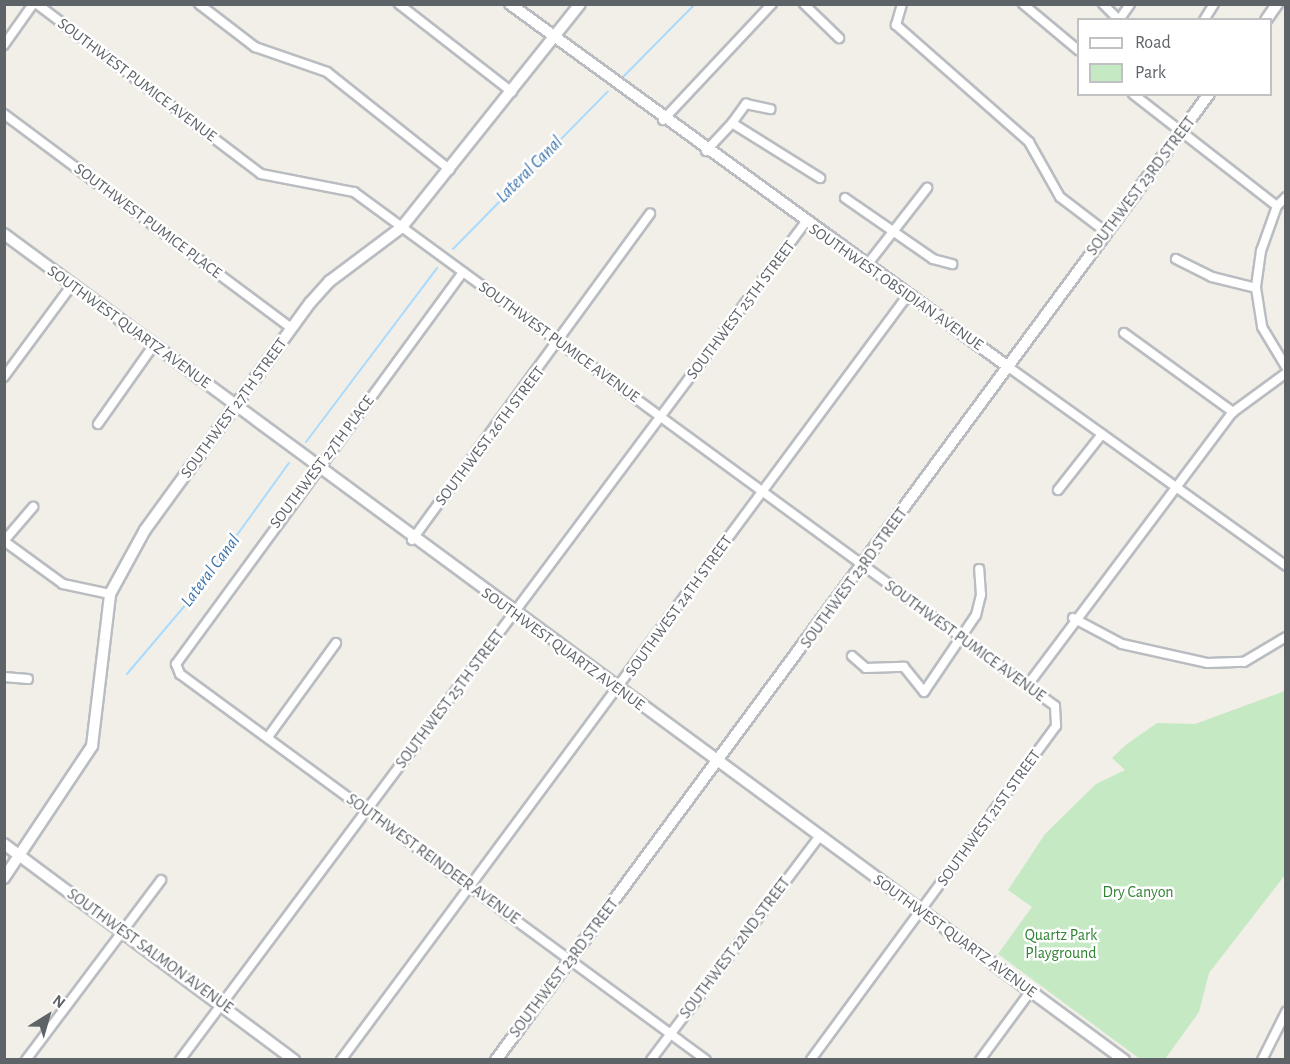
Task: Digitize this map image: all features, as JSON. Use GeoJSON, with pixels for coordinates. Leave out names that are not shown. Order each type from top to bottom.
{"type":"FeatureCollection","features":[{"type":"Feature","properties":{"kind":"street"},"geometry":{"type":"LineString","coordinates":[[4,45],[35,4]]}},
{"type":"Feature","properties":{"kind":"street","name":"SOUTHWEST PUMICE AVENUE"},"geometry":{"type":"LineString","coordinates":[[35,4],[261,174],[354,192],[1055,706],[1059,720]]}},
{"type":"Feature","properties":{"kind":"street"},"geometry":{"type":"LineString","coordinates":[[199,4],[255,47],[327,72],[452,171]]}},
{"type":"Feature","properties":{"kind":"street"},"geometry":{"type":"LineString","coordinates":[[399,4],[512,92]]}},
{"type":"Feature","properties":{"kind":"street","name":"SOUTHWEST OBSIDIAN AVENUE"},"geometry":{"type":"LineString","coordinates":[[510,4],[552,39],[805,223],[1177,485],[1286,566]]}},
{"type":"Feature","properties":{"kind":"street","name":"SOUTHWEST 27TH STREET"},"geometry":{"type":"LineString","coordinates":[[4,878],[92,746],[111,594],[145,530],[330,280],[402,227],[452,171],[580,4]]}},
{"type":"Feature","properties":{"kind":"street"},"geometry":{"type":"LineString","coordinates":[[663,120],[772,4]]}},
{"type":"Feature","properties":{"kind":"street"},"geometry":{"type":"LineString","coordinates":[[804,4],[839,38]]}},
{"type":"Feature","properties":{"kind":"street"},"geometry":{"type":"LineString","coordinates":[[902,4],[896,25],[1029,142],[1060,197],[1106,232]]}},
{"type":"Feature","properties":{"kind":"street"},"geometry":{"type":"LineString","coordinates":[[1023,4],[1077,49]]}},
{"type":"Feature","properties":{"kind":"street"},"geometry":{"type":"LineString","coordinates":[[1103,4],[1117,18]]}},
{"type":"Feature","properties":{"kind":"street"},"geometry":{"type":"LineString","coordinates":[[1120,18],[1130,4]]}},
{"type":"Feature","properties":{"kind":"street"},"geometry":{"type":"LineString","coordinates":[[1205,18],[1214,4]]}},
{"type":"Feature","properties":{"kind":"street"},"geometry":{"type":"LineString","coordinates":[[1267,18],[1277,4]]}},
{"type":"Feature","properties":{"kind":"street"},"geometry":{"type":"LineString","coordinates":[[1135,96],[1276,206]]}},
{"type":"Feature","properties":{"kind":"street","name":"SOUTHWEST 23RD STREET"},"geometry":{"type":"LineString","coordinates":[[496,1059],[863,566],[1007,366],[1208,96]]}},
{"type":"Feature","properties":{"kind":"street"},"geometry":{"type":"LineString","coordinates":[[706,151],[746,104],[770,109]]}},
{"type":"Feature","properties":{"kind":"street","name":"SOUTHWEST PUMICE PLACE"},"geometry":{"type":"LineString","coordinates":[[4,114],[292,329]]}},
{"type":"Feature","properties":{"kind":"street"},"geometry":{"type":"LineString","coordinates":[[732,123],[820,178]]}},
{"type":"Feature","properties":{"kind":"street"},"geometry":{"type":"LineString","coordinates":[[867,265],[890,231],[927,188]]}},
{"type":"Feature","properties":{"kind":"street"},"geometry":{"type":"LineString","coordinates":[[1286,197],[1276,206],[1256,288],[1262,327],[1286,367]]}},
{"type":"Feature","properties":{"kind":"street"},"geometry":{"type":"LineString","coordinates":[[844,198],[933,259],[952,264]]}},
{"type":"Feature","properties":{"kind":"street","name":"SOUTHWEST 26TH STREET"},"geometry":{"type":"LineString","coordinates":[[412,540],[560,343],[650,214]]}},
{"type":"Feature","properties":{"kind":"street","name":"SOUTHWEST 25TH STREET"},"geometry":{"type":"LineString","coordinates":[[180,1059],[805,223]]}},
{"type":"Feature","properties":{"kind":"street","name":"SOUTHWEST QUARTZ AVENUE"},"geometry":{"type":"LineString","coordinates":[[4,234],[71,286],[236,405],[412,540],[1124,1059]]}},
{"type":"Feature","properties":{"kind":"street"},"geometry":{"type":"LineString","coordinates":[[1176,259],[1212,277],[1256,288]]}},
{"type":"Feature","properties":{"kind":"street","name":"SOUTHWEST 27TH PLACE"},"geometry":{"type":"LineString","coordinates":[[181,651],[463,272]]}},
{"type":"Feature","properties":{"kind":"street"},"geometry":{"type":"LineString","coordinates":[[4,377],[71,286]]}},
{"type":"Feature","properties":{"kind":"street","name":"SOUTHWEST 24TH STREET"},"geometry":{"type":"LineString","coordinates":[[342,1059],[473,886],[908,295]]}},
{"type":"Feature","properties":{"kind":"street"},"geometry":{"type":"LineString","coordinates":[[1124,333],[1233,412]]}},
{"type":"Feature","properties":{"kind":"street"},"geometry":{"type":"LineString","coordinates":[[98,424],[153,346]]}},
{"type":"Feature","properties":{"kind":"street"},"geometry":{"type":"LineString","coordinates":[[1027,686],[1073,618],[1233,412],[1286,373]]}},
{"type":"Feature","properties":{"kind":"street"},"geometry":{"type":"LineString","coordinates":[[1058,490],[1102,434]]}},
{"type":"Feature","properties":{"kind":"street"},"geometry":{"type":"LineString","coordinates":[[33,507],[5,541],[63,584],[111,594]]}},
{"type":"Feature","properties":{"kind":"street"},"geometry":{"type":"LineString","coordinates":[[852,656],[866,668],[904,667],[924,692],[962,638],[981,595],[979,569]]}},
{"type":"Feature","properties":{"kind":"street"},"geometry":{"type":"LineString","coordinates":[[1073,618],[1122,644],[1208,663],[1244,662],[1286,637]]}},
{"type":"Feature","properties":{"kind":"street"},"geometry":{"type":"LineString","coordinates":[[268,737],[336,643]]}},
{"type":"Feature","properties":{"kind":"street","name":"SOUTHWEST REINDEER AVENUE"},"geometry":{"type":"LineString","coordinates":[[181,651],[176,664],[180,674],[366,811],[473,886],[706,1059]]}},
{"type":"Feature","properties":{"kind":"street"},"geometry":{"type":"LineString","coordinates":[[4,677],[28,679]]}},
{"type":"Feature","properties":{"kind":"street","name":"SOUTHWEST 21ST STREET"},"geometry":{"type":"LineString","coordinates":[[811,1059],[922,911],[1059,720]]}},
{"type":"Feature","properties":{"kind":"street","name":"SOUTHWEST 22ND STREET"},"geometry":{"type":"LineString","coordinates":[[651,1059],[819,837]]}},
{"type":"Feature","properties":{"kind":"street","name":"SOUTHWEST SALMON AVENUE"},"geometry":{"type":"LineString","coordinates":[[4,844],[121,932],[221,1002],[294,1059]]}},
{"type":"Feature","properties":{"kind":"street"},"geometry":{"type":"LineString","coordinates":[[26,1059],[161,880]]}},
{"type":"Feature","properties":{"kind":"street"},"geometry":{"type":"LineString","coordinates":[[980,1059],[1030,992]]}},
{"type":"Feature","properties":{"kind":"street"},"geometry":{"type":"LineString","coordinates":[[1262,1059],[1286,1012]]}},
{"type":"Feature","properties":{"kind":"green space","name":"Dry Canyon"},"geometry":{"type":"Polygon","coordinates":[[[1285,691],[1285,875],[1209,973],[1199,1012],[1165,1059],[1140,1059],[998,954],[1032,907],[1008,890],[1045,834],[1096,784],[1125,770],[1112,758],[1127,744],[1157,723],[1195,724],[1285,691]]]}},
{"type":"Feature","properties":{"kind":"waterway","name":"Lateral Canal"},"geometry":{"type":"LineString","coordinates":[[622,78],[695,4]]}},
{"type":"Feature","properties":{"kind":"waterway","name":"Lateral Canal"},"geometry":{"type":"LineString","coordinates":[[453,249],[608,91]]}},
{"type":"Feature","properties":{"kind":"waterway","name":"Lateral Canal"},"geometry":{"type":"LineString","coordinates":[[306,442],[437,268]]}},
{"type":"Feature","properties":{"kind":"waterway","name":"Lateral Canal"},"geometry":{"type":"LineString","coordinates":[[127,674],[193,596],[289,463]]}},
{"type":"Feature","properties":{"kind":"park label","name":"Quartz Park Playground"},"geometry":{"type":"Point","coordinates":[1061,944]}}]}
